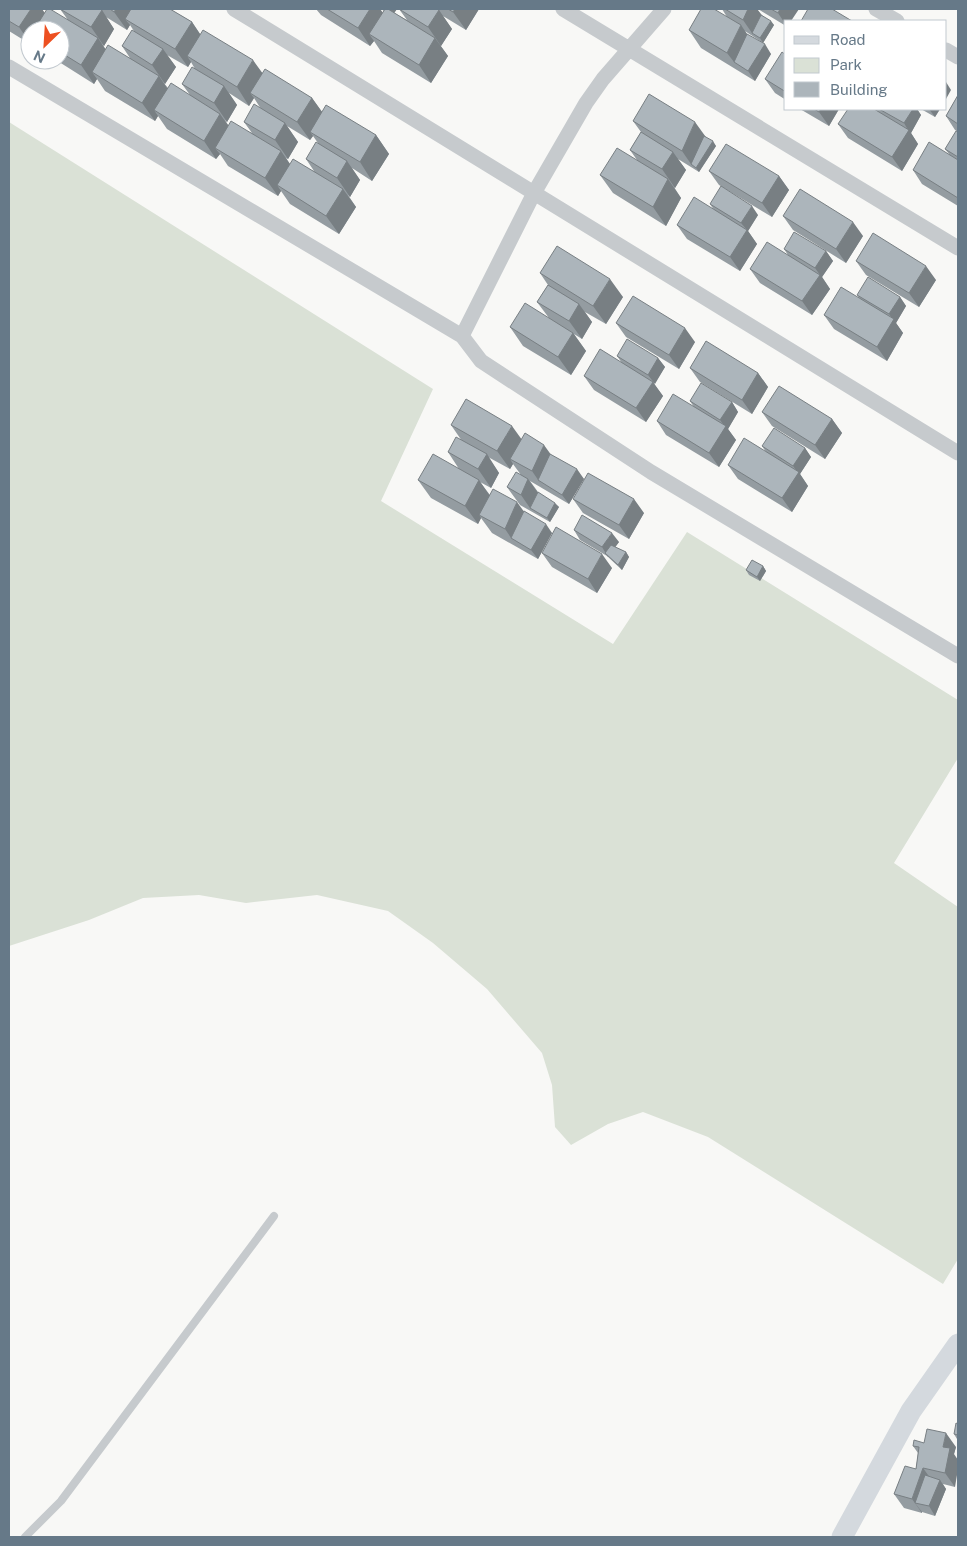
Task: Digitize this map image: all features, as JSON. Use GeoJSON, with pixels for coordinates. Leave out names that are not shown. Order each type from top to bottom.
{"type":"FeatureCollection","features":[{"type":"Feature","properties":{"kind":"main road"},"geometry":{"type":"LineString","coordinates":[[842,1537],[911,1411],[958,1344]]}},
{"type":"Feature","properties":{"kind":"street"},"geometry":{"type":"LineString","coordinates":[[234,9],[958,453]]}},
{"type":"Feature","properties":{"kind":"street"},"geometry":{"type":"LineString","coordinates":[[563,9],[958,248]]}},
{"type":"Feature","properties":{"kind":"street"},"geometry":{"type":"LineString","coordinates":[[462,336],[534,193],[586,103],[602,79],[664,9]]}},
{"type":"Feature","properties":{"kind":"street"},"geometry":{"type":"LineString","coordinates":[[876,9],[895,20]]}},
{"type":"Feature","properties":{"kind":"street"},"geometry":{"type":"LineString","coordinates":[[947,51],[958,57]]}},
{"type":"Feature","properties":{"kind":"street"},"geometry":{"type":"LineString","coordinates":[[9,67],[462,336],[481,360],[651,472],[958,656]]}},
{"type":"Feature","properties":{"kind":"lane"},"geometry":{"type":"LineString","coordinates":[[25,1537],[61,1501],[274,1216]]}},
{"type":"Feature","properties":{"kind":"green space"},"geometry":{"type":"Polygon","coordinates":[[[9,122],[433,389],[381,501],[613,644],[687,532],[958,700],[958,758],[894,863],[958,907],[958,1259],[943,1284],[708,1137],[643,1112],[608,1124],[571,1145],[555,1127],[552,1085],[542,1053],[487,989],[433,943],[388,911],[317,895],[246,903],[199,895],[143,898],[89,920],[9,946],[9,122]]]}},
{"type":"Feature","properties":{"kind":"building"},"geometry":{"type":"Polygon","coordinates":[[[9,9],[31,9],[24,20],[20,20],[19,27],[9,21],[9,9]]]}},
{"type":"Feature","properties":{"kind":"building"},"geometry":{"type":"Polygon","coordinates":[[[47,9],[50,9],[68,20],[40,20],[47,9]]]}},
{"type":"Feature","properties":{"kind":"building"},"geometry":{"type":"Polygon","coordinates":[[[60,9],[99,9],[102,10],[91,27],[60,9]]]}},
{"type":"Feature","properties":{"kind":"building"},"geometry":{"type":"Polygon","coordinates":[[[131,9],[170,9],[192,22],[175,49],[125,19],[131,9]]]}},
{"type":"Feature","properties":{"kind":"building"},"geometry":{"type":"Polygon","coordinates":[[[327,9],[370,9],[358,28],[327,9]]]}},
{"type":"Feature","properties":{"kind":"building"},"geometry":{"type":"Polygon","coordinates":[[[385,9],[388,9],[435,38],[419,65],[369,34],[385,9]]]}},
{"type":"Feature","properties":{"kind":"building"},"geometry":{"type":"Polygon","coordinates":[[[399,9],[437,9],[439,10],[428,27],[399,9]]]}},
{"type":"Feature","properties":{"kind":"building"},"geometry":{"type":"Polygon","coordinates":[[[701,9],[714,9],[741,25],[727,53],[689,30],[701,9]]]}},
{"type":"Feature","properties":{"kind":"building"},"geometry":{"type":"Polygon","coordinates":[[[725,9],[748,9],[743,20],[725,9]]]}},
{"type":"Feature","properties":{"kind":"building"},"geometry":{"type":"Polygon","coordinates":[[[771,9],[780,9],[778,13],[771,9]]]}},
{"type":"Feature","properties":{"kind":"building"},"geometry":{"type":"Polygon","coordinates":[[[808,9],[832,9],[850,20],[802,20],[808,9]]]}},
{"type":"Feature","properties":{"kind":"building"},"geometry":{"type":"Polygon","coordinates":[[[761,15],[771,21],[760,38],[752,33],[761,15]]]}},
{"type":"Feature","properties":{"kind":"building"},"geometry":{"type":"Polygon","coordinates":[[[70,21],[98,38],[81,65],[70,58],[70,21]]]}},
{"type":"Feature","properties":{"kind":"building"},"geometry":{"type":"Polygon","coordinates":[[[132,30],[163,49],[152,65],[122,46],[132,30]]]}},
{"type":"Feature","properties":{"kind":"building"},"geometry":{"type":"Polygon","coordinates":[[[203,30],[253,60],[237,87],[187,56],[203,30]]]}},
{"type":"Feature","properties":{"kind":"building"},"geometry":{"type":"Polygon","coordinates":[[[747,34],[765,44],[748,71],[734,62],[747,34]]]}},
{"type":"Feature","properties":{"kind":"building"},"geometry":{"type":"Polygon","coordinates":[[[108,45],[159,76],[142,103],[92,72],[108,45]]]}},
{"type":"Feature","properties":{"kind":"building"},"geometry":{"type":"Polygon","coordinates":[[[782,52],[784,54],[784,91],[765,79],[782,52]]]}},
{"type":"Feature","properties":{"kind":"building"},"geometry":{"type":"Polygon","coordinates":[[[192,67],[224,86],[214,103],[182,84],[192,67]]]}},
{"type":"Feature","properties":{"kind":"building"},"geometry":{"type":"Polygon","coordinates":[[[265,69],[312,98],[297,122],[250,93],[265,69]]]}},
{"type":"Feature","properties":{"kind":"building"},"geometry":{"type":"Polygon","coordinates":[[[171,83],[220,114],[204,141],[154,110],[171,83]]]}},
{"type":"Feature","properties":{"kind":"building"},"geometry":{"type":"Polygon","coordinates":[[[649,94],[695,122],[682,151],[633,121],[649,94]]]}},
{"type":"Feature","properties":{"kind":"building"},"geometry":{"type":"Polygon","coordinates":[[[958,95],[958,124],[946,116],[958,95]]]}},
{"type":"Feature","properties":{"kind":"building"},"geometry":{"type":"Polygon","coordinates":[[[254,104],[285,123],[275,140],[244,122],[254,104]]]}},
{"type":"Feature","properties":{"kind":"building"},"geometry":{"type":"Polygon","coordinates":[[[326,105],[376,135],[360,162],[310,132],[326,105]]]}},
{"type":"Feature","properties":{"kind":"building"},"geometry":{"type":"Polygon","coordinates":[[[847,110],[876,110],[909,130],[892,157],[838,124],[847,110]]]}},
{"type":"Feature","properties":{"kind":"building"},"geometry":{"type":"Polygon","coordinates":[[[881,110],[912,110],[904,123],[881,110]]]}},
{"type":"Feature","properties":{"kind":"building"},"geometry":{"type":"Polygon","coordinates":[[[231,121],[281,151],[265,178],[215,148],[231,121]]]}},
{"type":"Feature","properties":{"kind":"building"},"geometry":{"type":"Polygon","coordinates":[[[956,131],[958,132],[958,157],[945,149],[956,131]]]}},
{"type":"Feature","properties":{"kind":"building"},"geometry":{"type":"Polygon","coordinates":[[[641,132],[673,152],[662,169],[630,150],[641,132]]]}},
{"type":"Feature","properties":{"kind":"building"},"geometry":{"type":"Polygon","coordinates":[[[704,136],[713,141],[696,168],[691,164],[704,136]]]}},
{"type":"Feature","properties":{"kind":"building"},"geometry":{"type":"Polygon","coordinates":[[[316,142],[347,161],[337,178],[306,159],[316,142]]]}},
{"type":"Feature","properties":{"kind":"building"},"geometry":{"type":"Polygon","coordinates":[[[929,142],[958,160],[958,198],[913,170],[929,142]]]}},
{"type":"Feature","properties":{"kind":"building"},"geometry":{"type":"Polygon","coordinates":[[[726,144],[779,176],[762,203],[709,171],[726,144]]]}},
{"type":"Feature","properties":{"kind":"building"},"geometry":{"type":"Polygon","coordinates":[[[617,148],[668,179],[653,207],[600,175],[617,148]]]}},
{"type":"Feature","properties":{"kind":"building"},"geometry":{"type":"Polygon","coordinates":[[[293,159],[343,189],[326,216],[277,185],[293,159]]]}},
{"type":"Feature","properties":{"kind":"building"},"geometry":{"type":"Polygon","coordinates":[[[721,186],[752,206],[741,223],[710,204],[721,186]]]}},
{"type":"Feature","properties":{"kind":"building"},"geometry":{"type":"Polygon","coordinates":[[[800,189],[853,222],[836,249],[783,216],[800,189]]]}},
{"type":"Feature","properties":{"kind":"building"},"geometry":{"type":"Polygon","coordinates":[[[694,197],[747,230],[730,257],[677,225],[694,197]]]}},
{"type":"Feature","properties":{"kind":"building"},"geometry":{"type":"Polygon","coordinates":[[[794,232],[826,251],[815,268],[784,249],[794,232]]]}},
{"type":"Feature","properties":{"kind":"building"},"geometry":{"type":"Polygon","coordinates":[[[873,233],[926,266],[909,293],[856,261],[873,233]]]}},
{"type":"Feature","properties":{"kind":"building"},"geometry":{"type":"Polygon","coordinates":[[[767,242],[820,275],[802,301],[750,269],[767,242]]]}},
{"type":"Feature","properties":{"kind":"building"},"geometry":{"type":"Polygon","coordinates":[[[557,246],[610,279],[593,306],[540,273],[557,246]]]}},
{"type":"Feature","properties":{"kind":"building"},"geometry":{"type":"Polygon","coordinates":[[[868,277],[900,297],[889,314],[857,295],[868,277]]]}},
{"type":"Feature","properties":{"kind":"building"},"geometry":{"type":"Polygon","coordinates":[[[548,285],[579,304],[569,321],[537,302],[548,285]]]}},
{"type":"Feature","properties":{"kind":"building"},"geometry":{"type":"Polygon","coordinates":[[[841,287],[894,319],[877,347],[824,315],[841,287]]]}},
{"type":"Feature","properties":{"kind":"building"},"geometry":{"type":"Polygon","coordinates":[[[633,296],[685,328],[669,355],[616,323],[633,296]]]}},
{"type":"Feature","properties":{"kind":"building"},"geometry":{"type":"Polygon","coordinates":[[[525,303],[573,333],[558,357],[510,327],[525,303]]]}},
{"type":"Feature","properties":{"kind":"building"},"geometry":{"type":"Polygon","coordinates":[[[627,339],[658,358],[648,375],[617,356],[627,339]]]}},
{"type":"Feature","properties":{"kind":"building"},"geometry":{"type":"Polygon","coordinates":[[[706,341],[758,373],[742,400],[690,368],[706,341]]]}},
{"type":"Feature","properties":{"kind":"building"},"geometry":{"type":"Polygon","coordinates":[[[600,349],[653,382],[636,408],[584,376],[600,349]]]}},
{"type":"Feature","properties":{"kind":"building"},"geometry":{"type":"Polygon","coordinates":[[[701,383],[732,402],[720,420],[690,401],[701,383]]]}},
{"type":"Feature","properties":{"kind":"building"},"geometry":{"type":"Polygon","coordinates":[[[779,386],[832,419],[815,445],[762,412],[779,386]]]}},
{"type":"Feature","properties":{"kind":"building"},"geometry":{"type":"Polygon","coordinates":[[[673,394],[726,426],[709,453],[657,421],[673,394]]]}},
{"type":"Feature","properties":{"kind":"building"},"geometry":{"type":"Polygon","coordinates":[[[466,399],[512,426],[497,451],[451,425],[466,399]]]}},
{"type":"Feature","properties":{"kind":"building"},"geometry":{"type":"Polygon","coordinates":[[[774,428],[805,448],[793,466],[762,446],[774,428]]]}},
{"type":"Feature","properties":{"kind":"building"},"geometry":{"type":"Polygon","coordinates":[[[525,433],[544,445],[532,471],[510,459],[525,433]]]}},
{"type":"Feature","properties":{"kind":"building"},"geometry":{"type":"Polygon","coordinates":[[[456,437],[487,454],[478,469],[448,452],[456,437]]]}},
{"type":"Feature","properties":{"kind":"building"},"geometry":{"type":"Polygon","coordinates":[[[744,438],[799,472],[782,498],[728,465],[744,438]]]}},
{"type":"Feature","properties":{"kind":"building"},"geometry":{"type":"Polygon","coordinates":[[[433,454],[479,480],[465,506],[418,480],[433,454]]]}},
{"type":"Feature","properties":{"kind":"building"},"geometry":{"type":"Polygon","coordinates":[[[550,454],[577,469],[562,495],[538,480],[550,454]]]}},
{"type":"Feature","properties":{"kind":"building"},"geometry":{"type":"Polygon","coordinates":[[[516,472],[528,479],[521,495],[507,487],[516,472]]]}},
{"type":"Feature","properties":{"kind":"building"},"geometry":{"type":"Polygon","coordinates":[[[588,473],[634,499],[619,525],[573,499],[588,473]]]}},
{"type":"Feature","properties":{"kind":"building"},"geometry":{"type":"Polygon","coordinates":[[[493,489],[517,502],[505,529],[479,515],[493,489]]]}},
{"type":"Feature","properties":{"kind":"building"},"geometry":{"type":"Polygon","coordinates":[[[538,492],[555,503],[547,518],[530,508],[538,492]]]}},
{"type":"Feature","properties":{"kind":"building"},"geometry":{"type":"Polygon","coordinates":[[[524,511],[546,524],[531,550],[511,538],[524,511]]]}},
{"type":"Feature","properties":{"kind":"building"},"geometry":{"type":"Polygon","coordinates":[[[582,515],[612,533],[602,547],[574,530],[582,515]]]}},
{"type":"Feature","properties":{"kind":"building"},"geometry":{"type":"Polygon","coordinates":[[[556,527],[602,554],[588,579],[542,553],[556,527]]]}},
{"type":"Feature","properties":{"kind":"building"},"geometry":{"type":"Polygon","coordinates":[[[611,545],[626,552],[618,565],[605,553],[611,545]]]}},
{"type":"Feature","properties":{"kind":"building"},"geometry":{"type":"Polygon","coordinates":[[[752,560],[763,566],[757,577],[746,570],[752,560]]]}},
{"type":"Feature","properties":{"kind":"building"},"geometry":{"type":"Polygon","coordinates":[[[956,1423],[958,1424],[958,1435],[954,1434],[956,1423]]]}},
{"type":"Feature","properties":{"kind":"building"},"geometry":{"type":"Polygon","coordinates":[[[927,1429],[946,1433],[943,1447],[950,1448],[945,1473],[923,1468],[912,1499],[894,1494],[905,1466],[916,1469],[919,1447],[913,1446],[914,1440],[924,1443],[927,1429]]]}},
{"type":"Feature","properties":{"kind":"building"},"geometry":{"type":"Polygon","coordinates":[[[925,1475],[940,1480],[929,1506],[915,1503],[925,1475]]]}}]}
